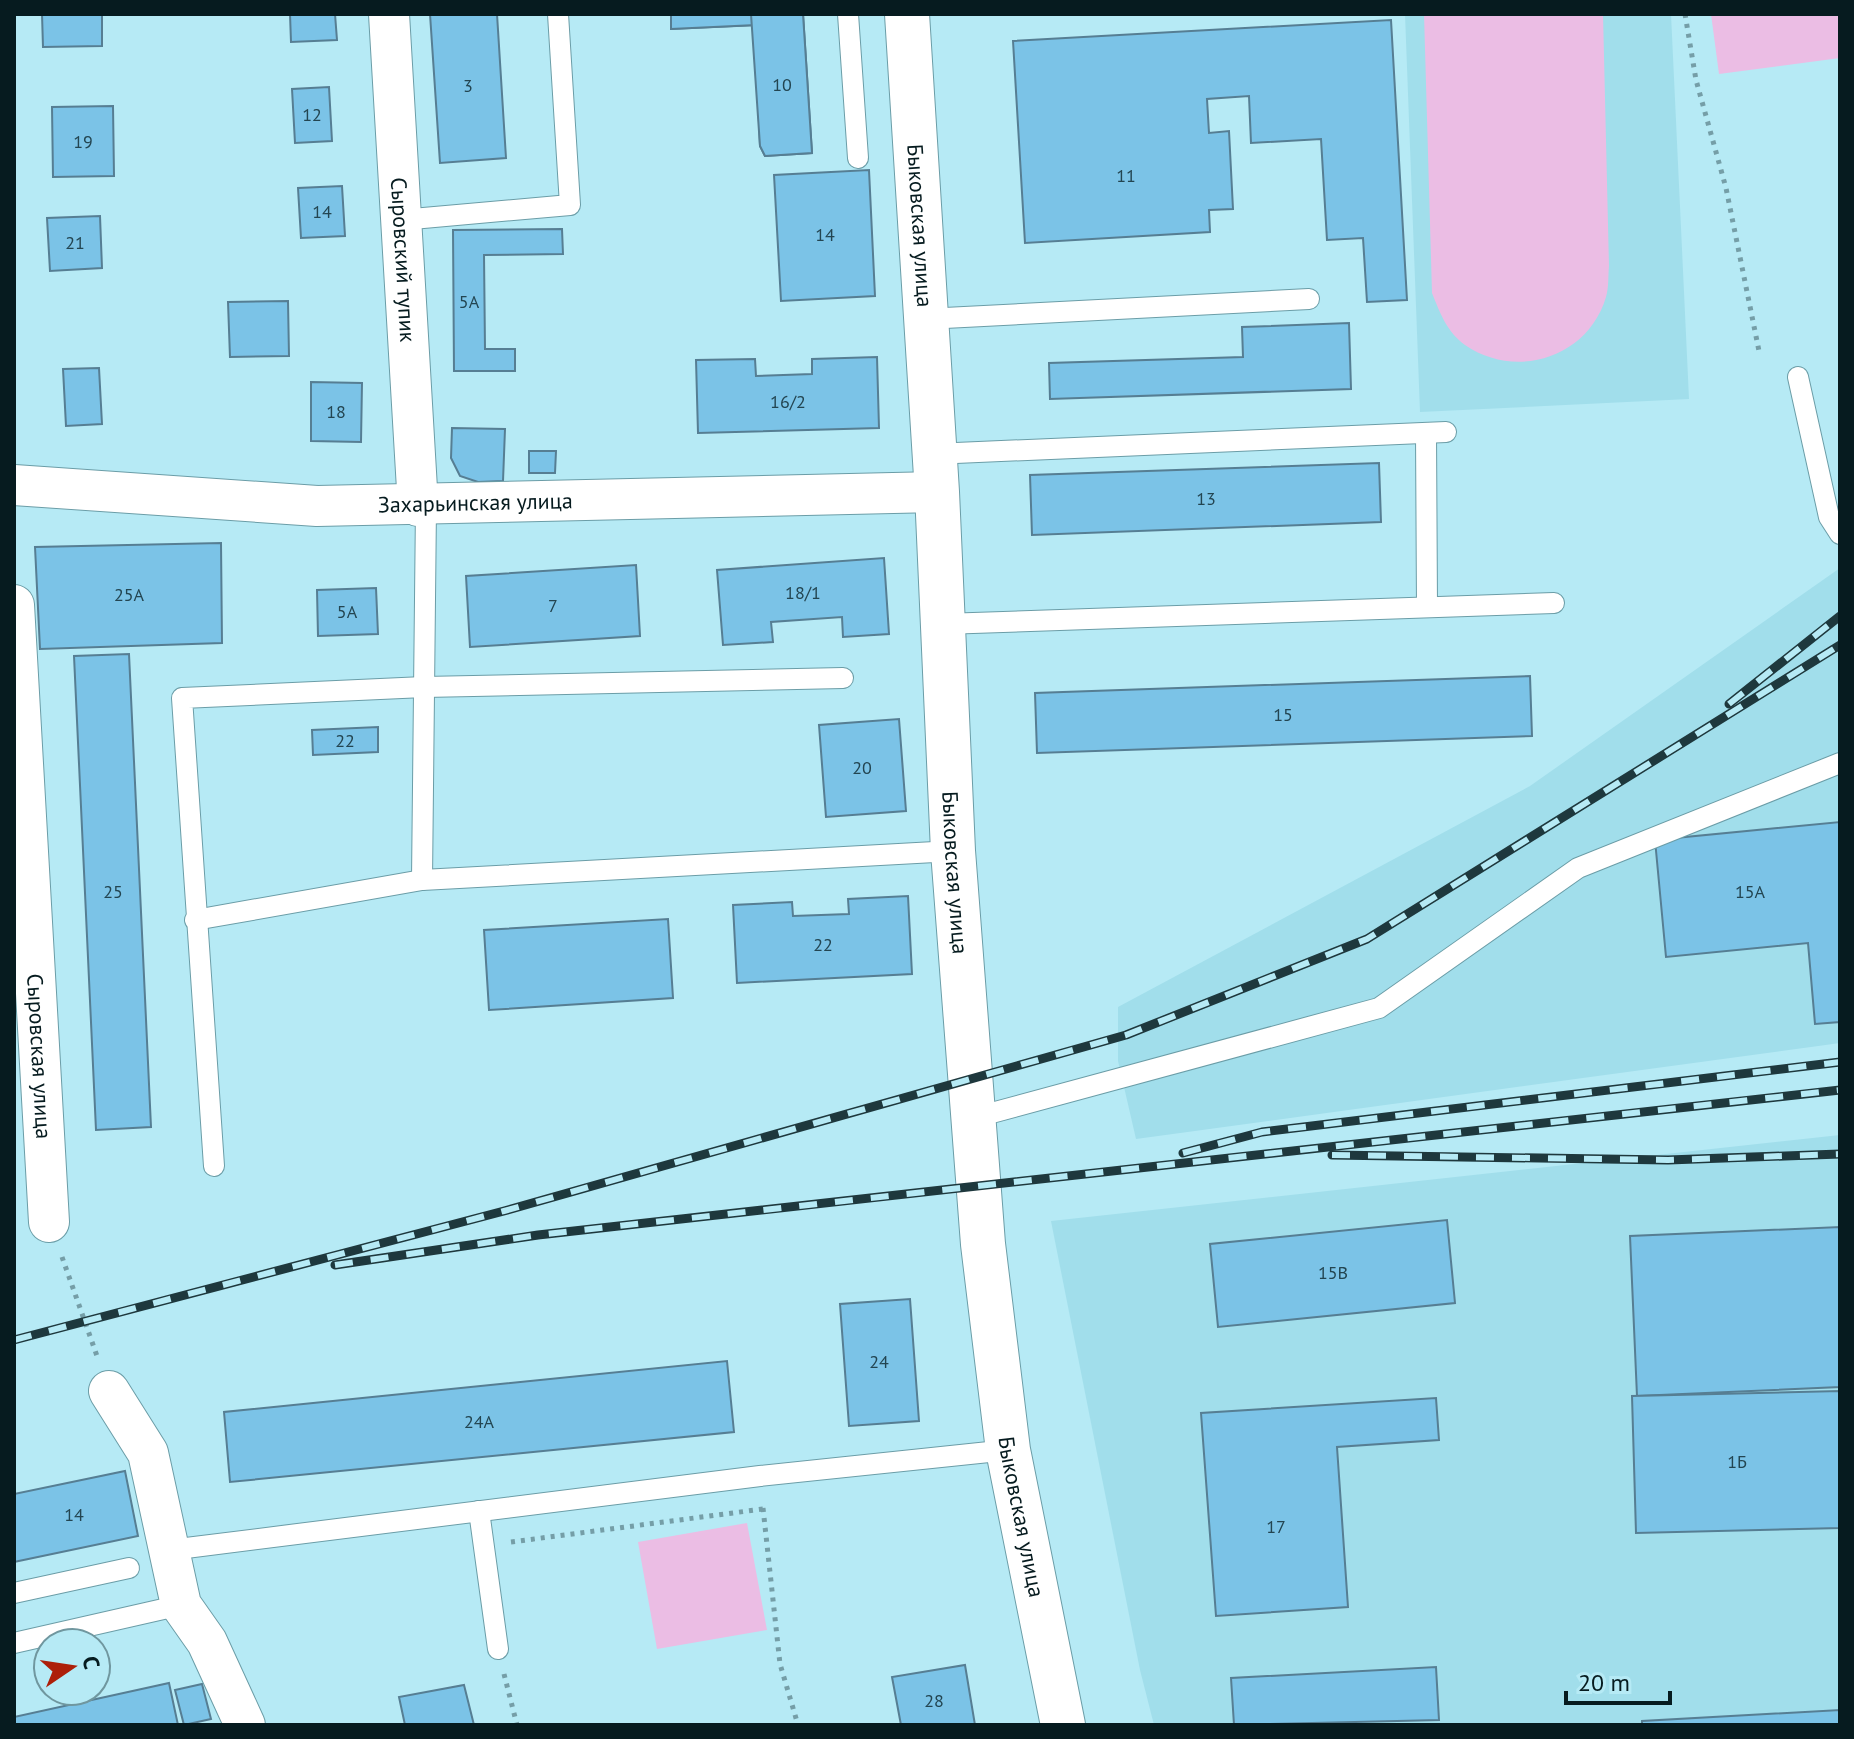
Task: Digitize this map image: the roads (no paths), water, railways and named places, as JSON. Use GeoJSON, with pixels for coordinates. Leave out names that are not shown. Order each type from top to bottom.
{"type":"FeatureCollection","features":[{"type":"Feature","properties":{"kind":"street","name":"Сыровский тупик"},"geometry":{"type":"LineString","coordinates":[[389,14],[422,506]]}},
{"type":"Feature","properties":{"kind":"street","name":"Быковская улица"},"geometry":{"type":"LineString","coordinates":[[907,14],[935,473],[953,851],[983,1244],[1008,1450],[1063,1725]]}},
{"type":"Feature","properties":{"kind":"street","name":"Захарьинская улица"},"geometry":{"type":"LineString","coordinates":[[14,485],[317,506],[422,506],[935,473]]}},
{"type":"Feature","properties":{"kind":"street","name":"Сыровская улица"},"geometry":{"type":"LineString","coordinates":[[14,605],[49,1222]]}},
{"type":"Feature","properties":{"kind":"street"},"geometry":{"type":"LineString","coordinates":[[109,1391],[148,1453],[181,1605],[207,1642],[245,1725]]}},
{"type":"Feature","properties":{"kind":"lane"},"geometry":{"type":"LineString","coordinates":[[401,220],[570,205],[558,14]]}},
{"type":"Feature","properties":{"kind":"lane"},"geometry":{"type":"LineString","coordinates":[[848,14],[858,158]]}},
{"type":"Feature","properties":{"kind":"lane"},"geometry":{"type":"LineString","coordinates":[[925,319],[1309,299]]}},
{"type":"Feature","properties":{"kind":"lane"},"geometry":{"type":"LineString","coordinates":[[1798,377],[1836,521]]}},
{"type":"Feature","properties":{"kind":"lane"},"geometry":{"type":"LineString","coordinates":[[935,473],[1436,433],[1427,607]]}},
{"type":"Feature","properties":{"kind":"lane"},"geometry":{"type":"LineString","coordinates":[[422,506],[422,880]]}},
{"type":"Feature","properties":{"kind":"lane"},"geometry":{"type":"LineString","coordinates":[[943,624],[1554,603]]}},
{"type":"Feature","properties":{"kind":"lane"},"geometry":{"type":"LineString","coordinates":[[214,1166],[182,698],[424,687],[843,678]]}},
{"type":"Feature","properties":{"kind":"lane"},"geometry":{"type":"LineString","coordinates":[[973,1118],[1379,1008],[1578,868],[1840,763]]}},
{"type":"Feature","properties":{"kind":"lane"},"geometry":{"type":"LineString","coordinates":[[195,920],[422,880],[953,851]]}},
{"type":"Feature","properties":{"kind":"lane"},"geometry":{"type":"LineString","coordinates":[[170,1550],[760,1476],[1008,1450]]}},
{"type":"Feature","properties":{"kind":"lane"},"geometry":{"type":"LineString","coordinates":[[479,1511],[498,1649]]}},
{"type":"Feature","properties":{"kind":"lane"},"geometry":{"type":"LineString","coordinates":[[14,1593],[129,1568]]}},
{"type":"Feature","properties":{"kind":"lane"},"geometry":{"type":"LineString","coordinates":[[14,1643],[181,1605]]}},
{"type":"Feature","properties":{"kind":"railway"},"geometry":{"type":"LineString","coordinates":[[1729,704],[1840,616]]}},
{"type":"Feature","properties":{"kind":"railway"},"geometry":{"type":"LineString","coordinates":[[14,1340],[504,1211],[1126,1035],[1367,939],[1840,645]]}},
{"type":"Feature","properties":{"kind":"railway"},"geometry":{"type":"LineString","coordinates":[[1183,1153],[1262,1132],[1840,1062]]}},
{"type":"Feature","properties":{"kind":"railway"},"geometry":{"type":"LineString","coordinates":[[335,1265],[538,1235],[1840,1090]]}},
{"type":"Feature","properties":{"kind":"railway"},"geometry":{"type":"LineString","coordinates":[[1332,1155],[1668,1160],[1840,1154]]}}]}
